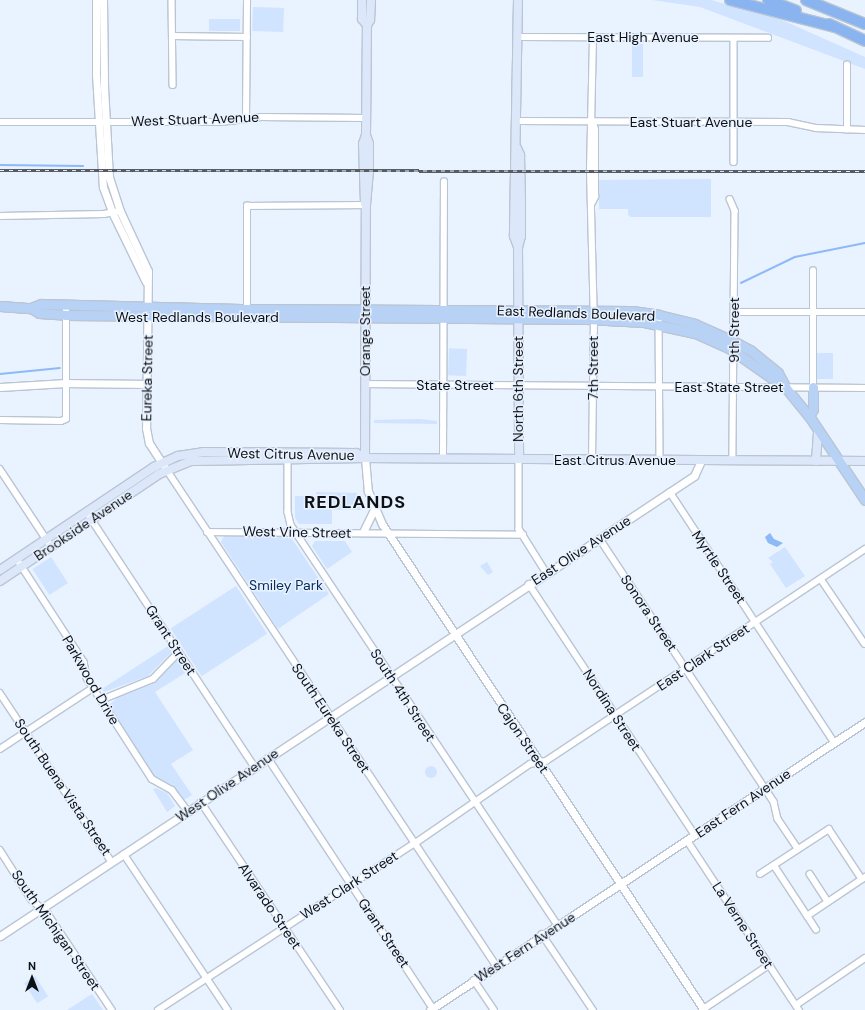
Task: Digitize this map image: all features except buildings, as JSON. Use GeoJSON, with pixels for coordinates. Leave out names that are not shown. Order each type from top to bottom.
{"type":"FeatureCollection","features":[{"type":"Feature","properties":{"kind":"highway"},"geometry":{"type":"LineString","coordinates":[[730,0],[835,27]]}},
{"type":"Feature","properties":{"kind":"highway"},"geometry":{"type":"LineString","coordinates":[[768,0],[835,27],[865,41]]}},
{"type":"Feature","properties":{"kind":"highway"},"geometry":{"type":"LineString","coordinates":[[806,0],[865,24]]}},
{"type":"Feature","properties":{"kind":"main road","name":"Orange Street"},"geometry":{"type":"LineString","coordinates":[[362,0],[362,19],[367,25]]}},
{"type":"Feature","properties":{"kind":"main road","name":"Orange Street"},"geometry":{"type":"LineString","coordinates":[[365,458],[366,205],[363,197],[363,144],[366,135],[367,25],[370,20],[371,0]]}},
{"type":"Feature","properties":{"kind":"main road","name":"North 6th Street"},"geometry":{"type":"LineString","coordinates":[[518,0],[517,148],[521,170],[521,236],[518,246],[518,459]]}},
{"type":"Feature","properties":{"kind":"main road","name":"West Redlands Boulevard"},"geometry":{"type":"LineString","coordinates":[[0,306],[31,308],[41,304],[147,312]]}},
{"type":"Feature","properties":{"kind":"main road","name":"West Redlands Boulevard"},"geometry":{"type":"LineString","coordinates":[[31,308],[39,313],[66,315],[147,312],[366,314]]}},
{"type":"Feature","properties":{"kind":"main road","name":"East Redlands Boulevard"},"geometry":{"type":"LineString","coordinates":[[366,314],[593,315],[659,319],[695,334],[734,346],[786,388],[809,416],[865,500]]}},
{"type":"Feature","properties":{"kind":"main road"},"geometry":{"type":"LineString","coordinates":[[809,416],[813,408],[813,387]]}},
{"type":"Feature","properties":{"kind":"main road"},"geometry":{"type":"LineString","coordinates":[[816,461],[818,430]]}},
{"type":"Feature","properties":{"kind":"main road","name":"West Citrus Avenue"},"geometry":{"type":"LineString","coordinates":[[164,466],[196,452],[365,458]]}},
{"type":"Feature","properties":{"kind":"main road","name":"East Citrus Avenue"},"geometry":{"type":"LineString","coordinates":[[365,458],[865,461]]}},
{"type":"Feature","properties":{"kind":"main road","name":"Brookside Avenue"},"geometry":{"type":"LineString","coordinates":[[0,581],[19,563],[164,466]]}},
{"type":"Feature","properties":{"kind":"main road","name":"Brookside Avenue"},"geometry":{"type":"LineString","coordinates":[[0,570],[19,563]]}},
{"type":"Feature","properties":{"kind":"street","name":"Eureka Street"},"geometry":{"type":"LineString","coordinates":[[96,0],[101,177],[146,282],[148,437],[164,466]]}},
{"type":"Feature","properties":{"kind":"street","name":"Eureka Street"},"geometry":{"type":"LineString","coordinates":[[104,0],[109,177],[116,212]]}},
{"type":"Feature","properties":{"kind":"street"},"geometry":{"type":"LineString","coordinates":[[172,0],[172,85]]}},
{"type":"Feature","properties":{"kind":"street"},"geometry":{"type":"LineString","coordinates":[[246,118],[247,0]]}},
{"type":"Feature","properties":{"kind":"street"},"geometry":{"type":"LineString","coordinates":[[172,36],[247,37]]}},
{"type":"Feature","properties":{"kind":"street","name":"East High Avenue"},"geometry":{"type":"LineString","coordinates":[[518,37],[768,38]]}},
{"type":"Feature","properties":{"kind":"street","name":"7th Street"},"geometry":{"type":"LineString","coordinates":[[592,460],[594,386],[592,203],[595,197],[595,137],[592,122],[593,37]]}},
{"type":"Feature","properties":{"kind":"street"},"geometry":{"type":"LineString","coordinates":[[734,38],[734,162]]}},
{"type":"Feature","properties":{"kind":"street"},"geometry":{"type":"LineString","coordinates":[[847,65],[847,130]]}},
{"type":"Feature","properties":{"kind":"street","name":"West Stuart Avenue"},"geometry":{"type":"LineString","coordinates":[[0,122],[220,122],[246,118],[366,118]]}},
{"type":"Feature","properties":{"kind":"street","name":"East Stuart Avenue"},"geometry":{"type":"LineString","coordinates":[[517,122],[794,122],[816,128],[865,130]]}},
{"type":"Feature","properties":{"kind":"street"},"geometry":{"type":"LineString","coordinates":[[443,459],[444,182]]}},
{"type":"Feature","properties":{"kind":"street","name":"9th Street"},"geometry":{"type":"LineString","coordinates":[[730,199],[735,211],[733,461]]}},
{"type":"Feature","properties":{"kind":"street"},"geometry":{"type":"LineString","coordinates":[[247,313],[246,209],[249,204],[366,205]]}},
{"type":"Feature","properties":{"kind":"street"},"geometry":{"type":"LineString","coordinates":[[0,216],[116,212]]}},
{"type":"Feature","properties":{"kind":"street"},"geometry":{"type":"LineString","coordinates":[[813,271],[813,387]]}},
{"type":"Feature","properties":{"kind":"street"},"geometry":{"type":"LineString","coordinates":[[0,420],[61,421],[66,418],[66,306]]}},
{"type":"Feature","properties":{"kind":"street"},"geometry":{"type":"LineString","coordinates":[[734,312],[865,312]]}},
{"type":"Feature","properties":{"kind":"street"},"geometry":{"type":"LineString","coordinates":[[659,319],[660,460]]}},
{"type":"Feature","properties":{"kind":"street"},"geometry":{"type":"LineString","coordinates":[[0,387],[66,383],[147,384]]}},
{"type":"Feature","properties":{"kind":"street","name":"State Street"},"geometry":{"type":"LineString","coordinates":[[365,384],[594,386]]}},
{"type":"Feature","properties":{"kind":"street","name":"East State Street"},"geometry":{"type":"LineString","coordinates":[[594,386],[865,388]]}},
{"type":"Feature","properties":{"kind":"street","name":"South 4th Street"},"geometry":{"type":"LineString","coordinates":[[288,456],[288,512],[295,532],[473,802],[557,924]]}},
{"type":"Feature","properties":{"kind":"street","name":"Cajon Street"},"geometry":{"type":"LineString","coordinates":[[365,458],[366,479],[374,508],[388,533],[703,1010]]}},
{"type":"Feature","properties":{"kind":"street"},"geometry":{"type":"LineString","coordinates":[[518,459],[518,527],[546,572]]}},
{"type":"Feature","properties":{"kind":"street","name":"East Olive Avenue"},"geometry":{"type":"LineString","coordinates":[[454,635],[546,572],[600,539],[694,476],[701,461]]}},
{"type":"Feature","properties":{"kind":"street","name":"South Eureka Street"},"geometry":{"type":"LineString","coordinates":[[164,466],[414,844],[496,965]]}},
{"type":"Feature","properties":{"kind":"street"},"geometry":{"type":"LineString","coordinates":[[0,469],[49,543]]}},
{"type":"Feature","properties":{"kind":"street","name":"Myrtle Street"},"geometry":{"type":"LineString","coordinates":[[670,492],[834,742]]}},
{"type":"Feature","properties":{"kind":"street"},"geometry":{"type":"LineString","coordinates":[[364,532],[374,508]]}},
{"type":"Feature","properties":{"kind":"street","name":"Grant Street"},"geometry":{"type":"LineString","coordinates":[[89,517],[255,767]]}},
{"type":"Feature","properties":{"kind":"street","name":"West Vine Street"},"geometry":{"type":"LineString","coordinates":[[207,532],[364,532],[522,535]]}},
{"type":"Feature","properties":{"kind":"street","name":"Sonora Street"},"geometry":{"type":"LineString","coordinates":[[600,539],[765,788],[776,806],[778,819],[798,849]]}},
{"type":"Feature","properties":{"kind":"street","name":"East Clark Street"},"geometry":{"type":"LineString","coordinates":[[539,762],[546,761],[865,549]]}},
{"type":"Feature","properties":{"kind":"street","name":"Parkwood Drive"},"geometry":{"type":"LineString","coordinates":[[19,563],[84,662],[87,678],[152,779],[172,790],[188,811]]}},
{"type":"Feature","properties":{"kind":"street"},"geometry":{"type":"LineString","coordinates":[[821,579],[865,644]]}},
{"type":"Feature","properties":{"kind":"street","name":"Nordina Street"},"geometry":{"type":"LineString","coordinates":[[529,584],[695,835]]}},
{"type":"Feature","properties":{"kind":"street","name":"West Olive Avenue"},"geometry":{"type":"LineString","coordinates":[[0,936],[454,635]]}},
{"type":"Feature","properties":{"kind":"street"},"geometry":{"type":"LineString","coordinates":[[101,700],[153,679],[179,652]]}},
{"type":"Feature","properties":{"kind":"street"},"geometry":{"type":"LineString","coordinates":[[0,749],[93,688]]}},
{"type":"Feature","properties":{"kind":"street","name":"South Buena Vista Street"},"geometry":{"type":"LineString","coordinates":[[0,693],[112,862]]}},
{"type":"Feature","properties":{"kind":"street","name":"East Fern Avenue"},"geometry":{"type":"LineString","coordinates":[[621,885],[865,722]]}},
{"type":"Feature","properties":{"kind":"street","name":"Grant Street"},"geometry":{"type":"LineString","coordinates":[[268,758],[432,1009]]}},
{"type":"Feature","properties":{"kind":"street","name":"West Clark Street"},"geometry":{"type":"LineString","coordinates":[[158,1010],[350,883],[414,844],[530,764],[539,762]]}},
{"type":"Feature","properties":{"kind":"street","name":"Alvarado Street"},"geometry":{"type":"LineString","coordinates":[[201,802],[340,1010]]}},
{"type":"Feature","properties":{"kind":"street"},"geometry":{"type":"LineString","coordinates":[[760,874],[829,830],[863,878],[807,916]]}},
{"type":"Feature","properties":{"kind":"street","name":"La Verne Street"},"geometry":{"type":"LineString","coordinates":[[687,840],[798,1008]]}},
{"type":"Feature","properties":{"kind":"street","name":"South Michigan Street"},"geometry":{"type":"LineString","coordinates":[[0,850],[32,900],[42,908],[112,1010]]}},
{"type":"Feature","properties":{"kind":"street","name":"South Buena Vista Street"},"geometry":{"type":"LineString","coordinates":[[124,854],[228,1010]]}},
{"type":"Feature","properties":{"kind":"street"},"geometry":{"type":"LineString","coordinates":[[774,865],[816,929]]}},
{"type":"Feature","properties":{"kind":"street"},"geometry":{"type":"LineString","coordinates":[[810,874],[828,902]]}},
{"type":"Feature","properties":{"kind":"street","name":"West Fern Avenue"},"geometry":{"type":"LineString","coordinates":[[432,1009],[557,924],[621,885]]}},
{"type":"Feature","properties":{"kind":"street"},"geometry":{"type":"LineString","coordinates":[[542,934],[593,1010]]}},
{"type":"Feature","properties":{"kind":"street"},"geometry":{"type":"LineString","coordinates":[[798,1008],[865,958]]}},
{"type":"Feature","properties":{"kind":"street"},"geometry":{"type":"LineString","coordinates":[[703,1010],[769,965]]}},
{"type":"Feature","properties":{"kind":"street"},"geometry":{"type":"LineString","coordinates":[[474,980],[494,1010]]}},
{"type":"Feature","properties":{"kind":"green space"},"geometry":{"type":"Polygon","coordinates":[[[652,0],[711,0],[782,20],[865,57],[865,69],[700,7],[652,0]]]}},
{"type":"Feature","properties":{"kind":"green space"},"geometry":{"type":"Polygon","coordinates":[[[253,7],[284,8],[283,32],[252,31],[253,7]]]}},
{"type":"Feature","properties":{"kind":"green space"},"geometry":{"type":"Polygon","coordinates":[[[209,19],[240,19],[240,31],[209,31],[209,19]]]}},
{"type":"Feature","properties":{"kind":"green space"},"geometry":{"type":"Polygon","coordinates":[[[632,44],[643,44],[643,77],[632,77],[632,44]]]}},
{"type":"Feature","properties":{"kind":"green space"},"geometry":{"type":"Polygon","coordinates":[[[711,179],[711,217],[631,217],[628,215],[628,209],[599,209],[599,180],[711,179]]]}},
{"type":"Feature","properties":{"kind":"green space"},"geometry":{"type":"Polygon","coordinates":[[[449,348],[467,349],[466,376],[448,375],[449,348]]]}},
{"type":"Feature","properties":{"kind":"green space"},"geometry":{"type":"Polygon","coordinates":[[[817,353],[833,353],[833,379],[817,379],[817,353]]]}},
{"type":"Feature","properties":{"kind":"green space"},"geometry":{"type":"Polygon","coordinates":[[[419,419],[437,421],[437,424],[374,423],[374,420],[419,419]]]}},
{"type":"Feature","properties":{"kind":"green space"},"geometry":{"type":"Polygon","coordinates":[[[316,492],[357,493],[361,510],[332,510],[332,524],[299,524],[295,517],[295,496],[316,496],[316,492]]]}},
{"type":"Feature","properties":{"kind":"green space","name":"Smiley Park"},"geometry":{"type":"Polygon","coordinates":[[[224,536],[277,536],[292,539],[329,594],[278,629],[221,542],[224,536]]]}},
{"type":"Feature","properties":{"kind":"green space"},"geometry":{"type":"Polygon","coordinates":[[[315,541],[345,541],[352,552],[327,569],[312,546],[315,541]]]}},
{"type":"Feature","properties":{"kind":"green space"},"geometry":{"type":"Polygon","coordinates":[[[785,547],[805,576],[786,588],[770,564],[773,562],[768,558],[785,547]]]}},
{"type":"Feature","properties":{"kind":"green space"},"geometry":{"type":"Polygon","coordinates":[[[51,557],[68,583],[49,595],[33,569],[51,557]]]}},
{"type":"Feature","properties":{"kind":"green space"},"geometry":{"type":"Polygon","coordinates":[[[487,562],[493,572],[488,575],[480,566],[487,562]]]}},
{"type":"Feature","properties":{"kind":"green space","name":"Smiley Park"},"geometry":{"type":"Polygon","coordinates":[[[236,586],[267,634],[202,676],[171,628],[236,586]]]}},
{"type":"Feature","properties":{"kind":"green space"},"geometry":{"type":"Polygon","coordinates":[[[168,646],[172,652],[148,676],[104,692],[102,689],[168,646]]]}},
{"type":"Feature","properties":{"kind":"green space"},"geometry":{"type":"Polygon","coordinates":[[[177,659],[185,673],[155,692],[193,750],[171,764],[192,795],[184,800],[172,785],[155,777],[109,705],[118,697],[155,682],[177,659]]]}},
{"type":"Feature","properties":{"kind":"green space"},"geometry":{"type":"Polygon","coordinates":[[[429,766],[433,766],[437,772],[433,778],[429,778],[425,774],[425,770],[429,766]]]}},
{"type":"Feature","properties":{"kind":"green space"},"geometry":{"type":"Polygon","coordinates":[[[156,788],[167,793],[175,806],[167,812],[153,789],[156,788]]]}},
{"type":"Feature","properties":{"kind":"green space"},"geometry":{"type":"Polygon","coordinates":[[[35,976],[48,996],[37,1003],[24,983],[35,976]]]}},
{"type":"Feature","properties":{"kind":"green space"},"geometry":{"type":"Polygon","coordinates":[[[92,994],[103,1010],[67,1010],[92,994]]]}},
{"type":"Feature","properties":{"kind":"water"},"geometry":{"type":"Polygon","coordinates":[[[770,533],[774,539],[783,543],[777,547],[768,543],[765,537],[770,533]]]}},
{"type":"Feature","properties":{"kind":"waterway"},"geometry":{"type":"LineString","coordinates":[[0,165],[83,166]]}},
{"type":"Feature","properties":{"kind":"waterway"},"geometry":{"type":"LineString","coordinates":[[741,283],[795,257],[865,243]]}},
{"type":"Feature","properties":{"kind":"waterway"},"geometry":{"type":"LineString","coordinates":[[0,374],[60,368]]}},
{"type":"Feature","properties":{"kind":"railway"},"geometry":{"type":"LineString","coordinates":[[0,170],[865,171]]}},
{"type":"Feature","properties":{"kind":"district","name":"REDLANDS"},"geometry":{"type":"Point","coordinates":[355,502]}}]}
